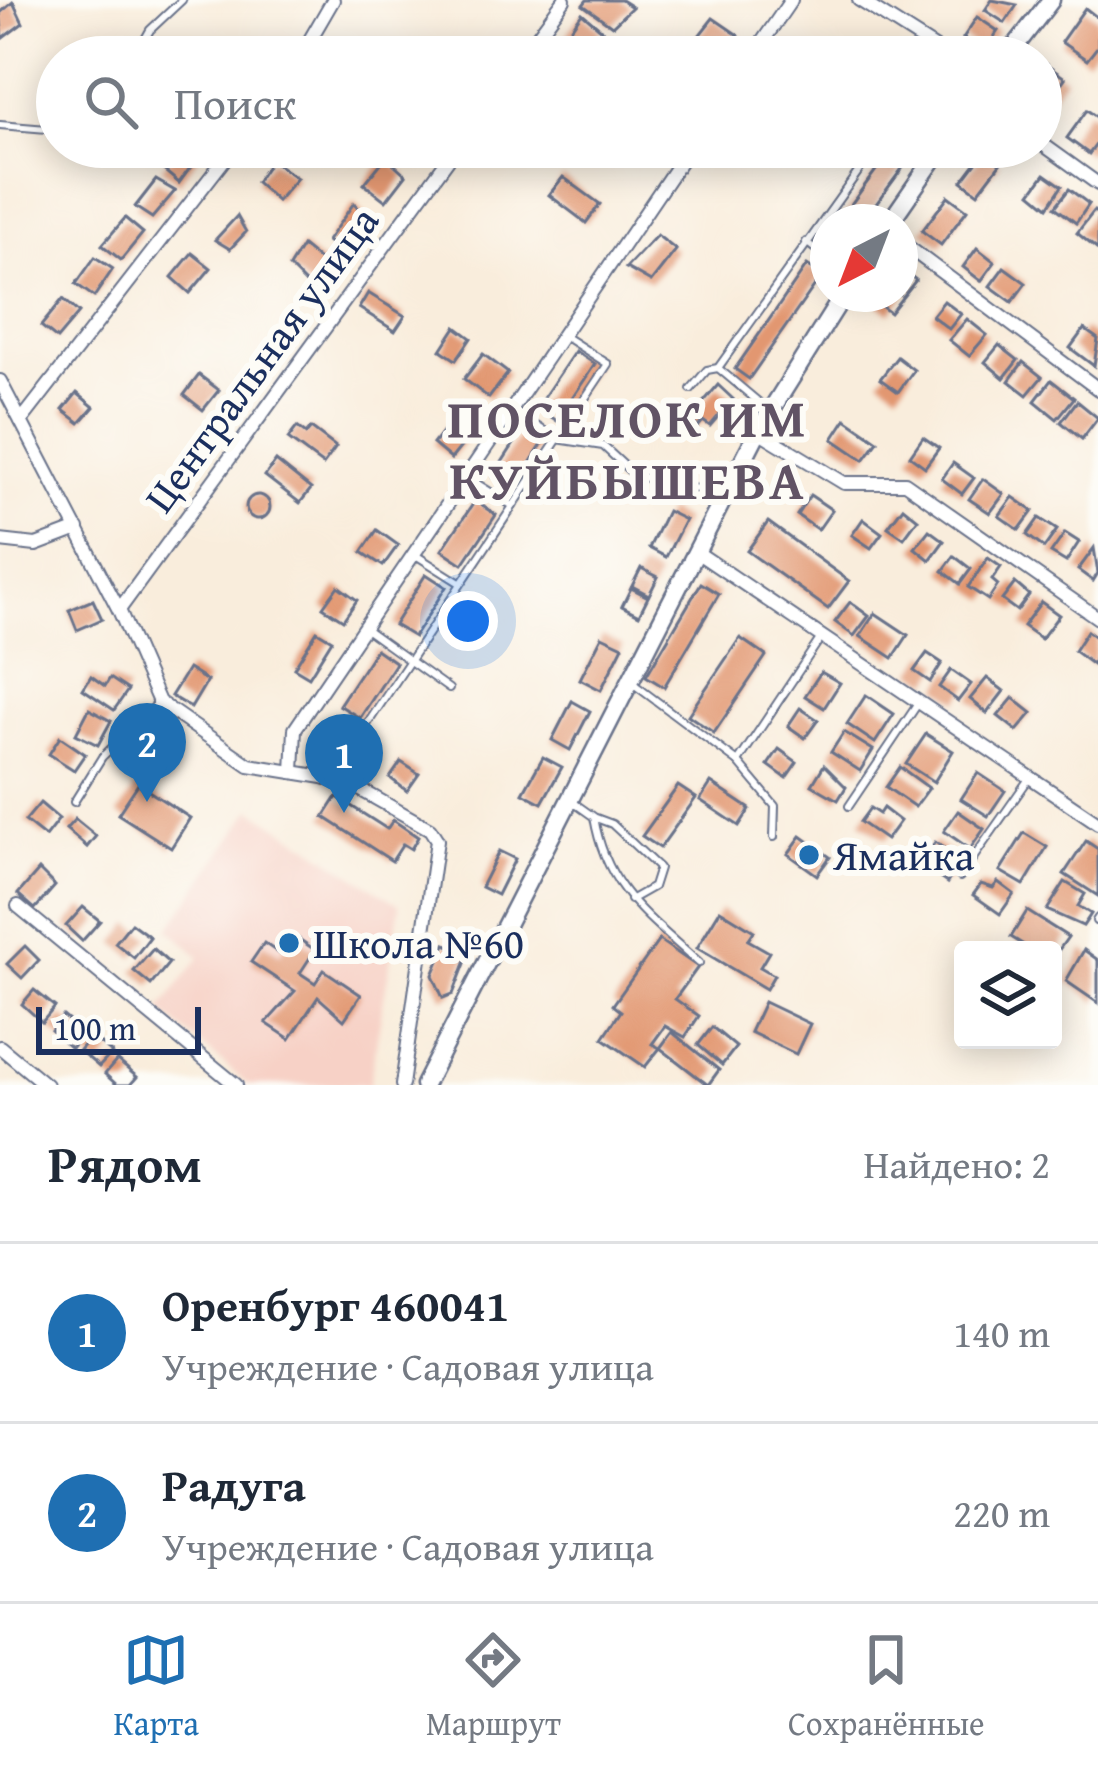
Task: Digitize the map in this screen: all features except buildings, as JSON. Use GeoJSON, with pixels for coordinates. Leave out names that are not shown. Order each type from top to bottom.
{"type":"FeatureCollection","features":[{"type":"Feature","properties":{"kind":"street"},"geometry":{"type":"LineString","coordinates":[[312,36],[333,0]]}},
{"type":"Feature","properties":{"kind":"street"},"geometry":{"type":"LineString","coordinates":[[537,36],[564,0]]}},
{"type":"Feature","properties":{"kind":"street"},"geometry":{"type":"LineString","coordinates":[[766,36],[791,0]]}},
{"type":"Feature","properties":{"kind":"street"},"geometry":{"type":"LineString","coordinates":[[859,0],[916,36]]}},
{"type":"Feature","properties":{"kind":"street"},"geometry":{"type":"LineString","coordinates":[[1023,36],[1051,0]]}},
{"type":"Feature","properties":{"kind":"street"},"geometry":{"type":"LineString","coordinates":[[1062,158],[1098,184]]}},
{"type":"Feature","properties":{"kind":"street"},"geometry":{"type":"LineString","coordinates":[[21,421],[219,168]]}},
{"type":"Feature","properties":{"kind":"street","name":"Центральная улица"},"geometry":{"type":"LineString","coordinates":[[119,610],[442,168]]}},
{"type":"Feature","properties":{"kind":"street"},"geometry":{"type":"LineString","coordinates":[[292,772],[296,729],[676,168]]}},
{"type":"Feature","properties":{"kind":"street"},"geometry":{"type":"LineString","coordinates":[[902,204],[927,168]]}},
{"type":"Feature","properties":{"kind":"street"},"geometry":{"type":"LineString","coordinates":[[918,255],[1098,389]]}},
{"type":"Feature","properties":{"kind":"street"},"geometry":{"type":"LineString","coordinates":[[424,1085],[758,431],[833,312]]}},
{"type":"Feature","properties":{"kind":"street"},"geometry":{"type":"LineString","coordinates":[[0,381],[119,610],[159,703],[249,766],[361,790],[430,829],[437,840],[440,853],[402,1085]]}},
{"type":"Feature","properties":{"kind":"street"},"geometry":{"type":"LineString","coordinates":[[758,431],[844,483],[905,483],[1098,618]]}},
{"type":"Feature","properties":{"kind":"street"},"geometry":{"type":"LineString","coordinates":[[0,542],[36,545],[78,529]]}},
{"type":"Feature","properties":{"kind":"street"},"geometry":{"type":"LineString","coordinates":[[695,551],[1098,823]]}},
{"type":"Feature","properties":{"kind":"street"},"geometry":{"type":"LineString","coordinates":[[19,906],[236,1085]]}},
{"type":"Feature","properties":{"kind":"street"},"geometry":{"type":"LineString","coordinates":[[0,1047],[46,1085]]}},
{"type":"Feature","properties":{"kind":"lane"},"geometry":{"type":"LineString","coordinates":[[147,36],[182,0]]}},
{"type":"Feature","properties":{"kind":"lane"},"geometry":{"type":"LineString","coordinates":[[0,124],[36,128]]}},
{"type":"Feature","properties":{"kind":"lane"},"geometry":{"type":"LineString","coordinates":[[692,389],[707,370],[718,368],[861,168]]}},
{"type":"Feature","properties":{"kind":"lane"},"geometry":{"type":"LineString","coordinates":[[806,242],[810,245]]}},
{"type":"Feature","properties":{"kind":"lane"},"geometry":{"type":"LineString","coordinates":[[358,738],[608,364],[561,334]]}},
{"type":"Feature","properties":{"kind":"lane"},"geometry":{"type":"LineString","coordinates":[[718,368],[770,411]]}},
{"type":"Feature","properties":{"kind":"lane"},"geometry":{"type":"LineString","coordinates":[[509,409],[557,439],[603,446],[631,470],[666,487],[727,490]]}},
{"type":"Feature","properties":{"kind":"lane"},"geometry":{"type":"LineString","coordinates":[[465,476],[513,506]]}},
{"type":"Feature","properties":{"kind":"lane"},"geometry":{"type":"LineString","coordinates":[[415,554],[460,584]]}},
{"type":"Feature","properties":{"kind":"lane"},"geometry":{"type":"LineString","coordinates":[[364,628],[448,689]]}},
{"type":"Feature","properties":{"kind":"lane"},"geometry":{"type":"LineString","coordinates":[[738,762],[822,636]]}},
{"type":"Feature","properties":{"kind":"lane"},"geometry":{"type":"LineString","coordinates":[[628,680],[738,762],[775,806],[774,837]]}},
{"type":"Feature","properties":{"kind":"lane"},"geometry":{"type":"LineString","coordinates":[[849,806],[919,701]]}},
{"type":"Feature","properties":{"kind":"lane"},"geometry":{"type":"LineString","coordinates":[[74,802],[102,757],[159,703]]}},
{"type":"Feature","properties":{"kind":"lane"},"geometry":{"type":"LineString","coordinates":[[960,877],[1030,777]]}},
{"type":"Feature","properties":{"kind":"lane"},"geometry":{"type":"LineString","coordinates":[[567,798],[594,818],[612,824],[659,868],[653,887],[630,900]]}},
{"type":"Feature","properties":{"kind":"lane"},"geometry":{"type":"LineString","coordinates":[[594,818],[601,857],[630,900],[699,963]]}},
{"type":"Feature","properties":{"kind":"shaded area","name":"Школа №60"},"geometry":{"type":"Polygon","coordinates":[[[252,809],[400,905],[369,1085],[249,1085],[160,1010],[200,957],[169,929],[252,809]]]}},
{"type":"Feature","properties":{"kind":"place","name":"Радуга"},"geometry":{"type":"Point","coordinates":[147,802]}},
{"type":"Feature","properties":{"kind":"place","name":"Оренбург 460041"},"geometry":{"type":"Point","coordinates":[344,813]}},
{"type":"Feature","properties":{"kind":"place","name":"Ямайка"},"geometry":{"type":"Point","coordinates":[809,855]}},
{"type":"Feature","properties":{"kind":"place","name":"Школа №60"},"geometry":{"type":"Point","coordinates":[289,943]}},
{"type":"Feature","properties":{"kind":"district","name":"ПОСЕЛОК ИМ КУЙБЫШЕВА"},"geometry":{"type":"Point","coordinates":[628,449]}}]}
